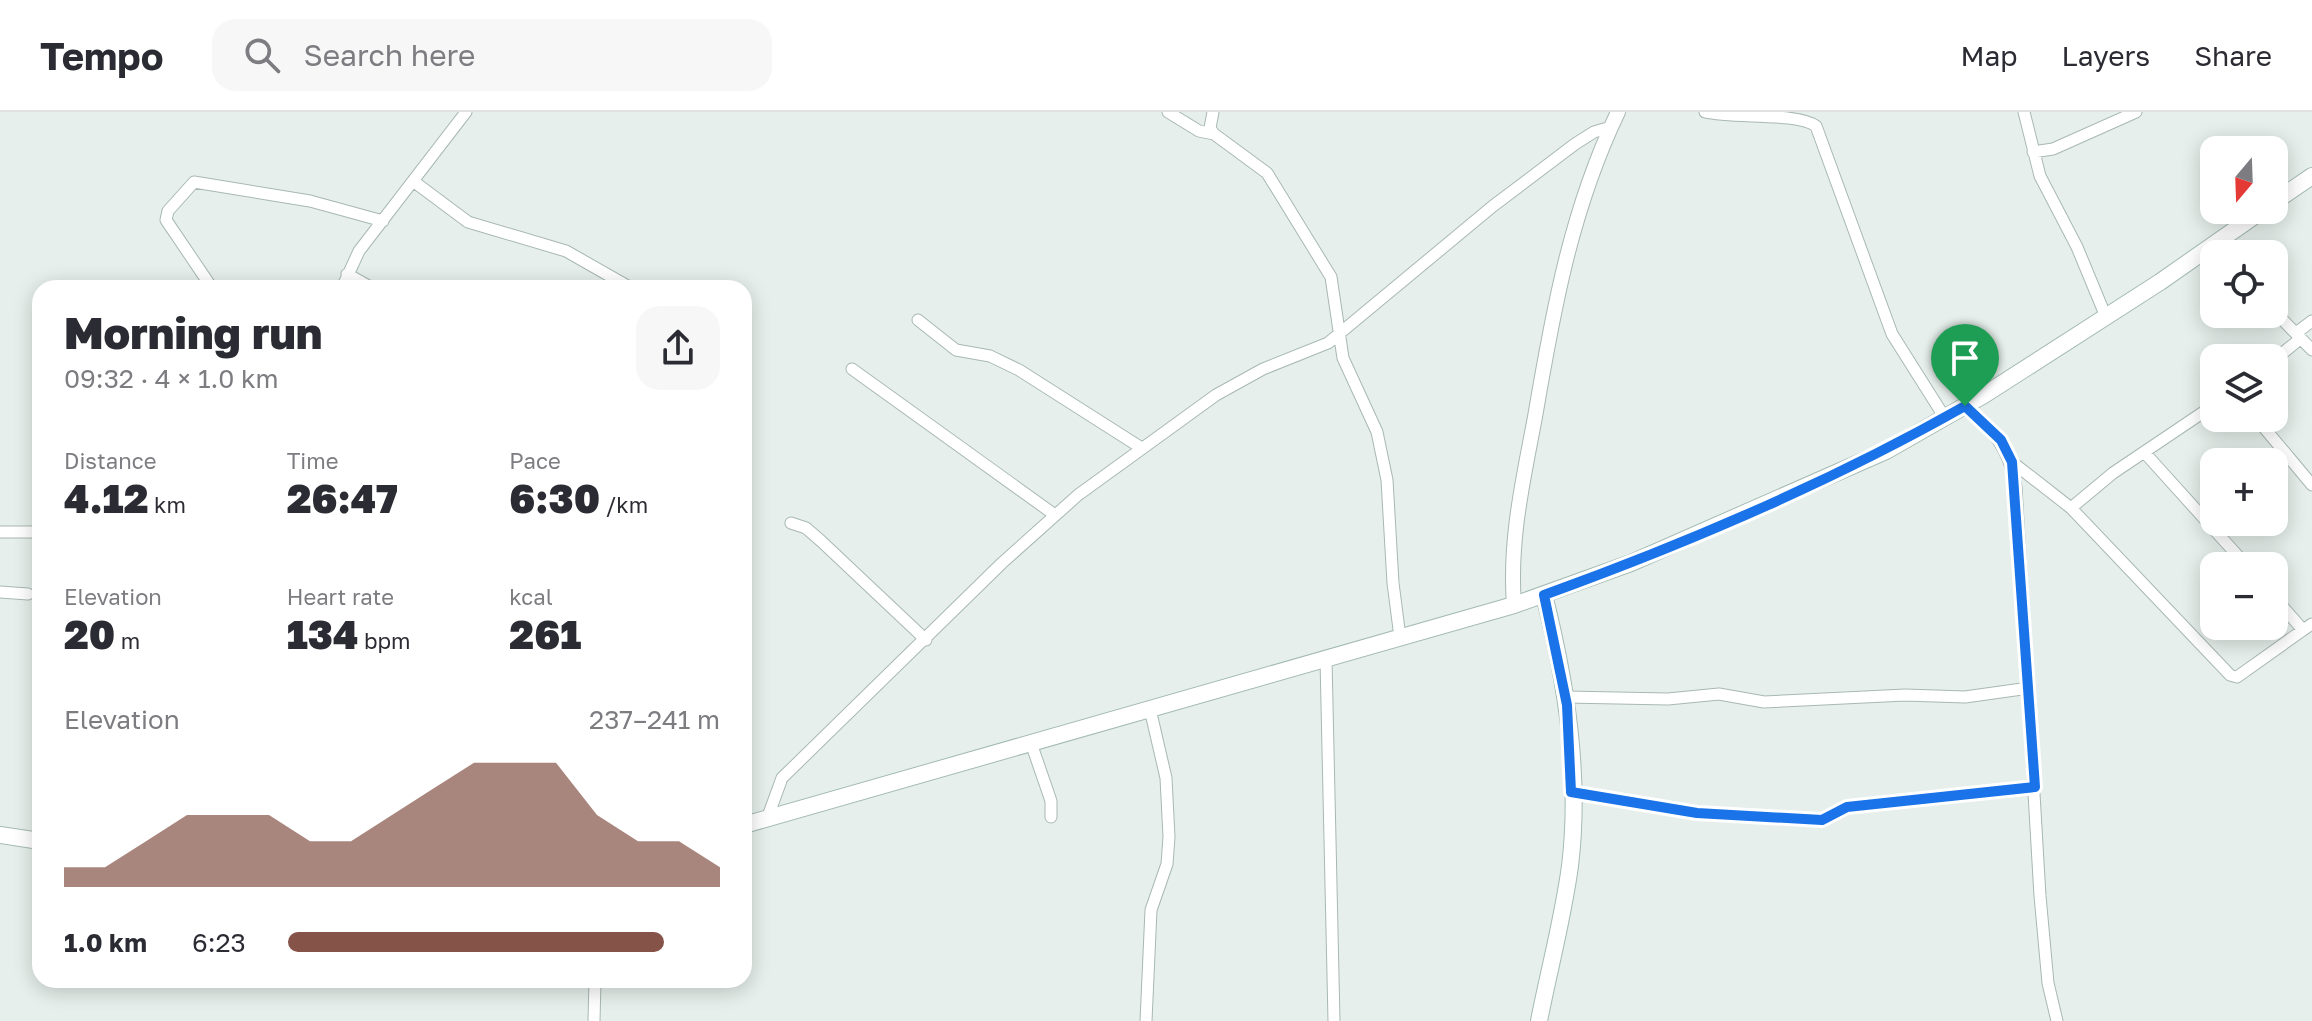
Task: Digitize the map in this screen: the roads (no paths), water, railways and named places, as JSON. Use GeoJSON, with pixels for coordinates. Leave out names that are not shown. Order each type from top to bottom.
{"type":"FeatureCollection","features":[{"type":"Feature","properties":{"kind":"main road"},"geometry":{"type":"LineString","coordinates":[[2288,192],[2312,176]]}},
{"type":"Feature","properties":{"kind":"main road"},"geometry":{"type":"LineString","coordinates":[[2225,240],[2245,224]]}},
{"type":"Feature","properties":{"kind":"main road"},"geometry":{"type":"LineString","coordinates":[[752,823],[1514,605],[1631,563],[1843,470],[1945,418],[2200,258]]}},
{"type":"Feature","properties":{"kind":"main road"},"geometry":{"type":"LineString","coordinates":[[1539,1021],[1570,863],[1571,792],[1566,697],[1544,595]]}},
{"type":"Feature","properties":{"kind":"main road"},"geometry":{"type":"LineString","coordinates":[[0,835],[32,840]]}},
{"type":"Feature","properties":{"kind":"street"},"geometry":{"type":"LineString","coordinates":[[345,280],[383,221],[466,112]]}},
{"type":"Feature","properties":{"kind":"street"},"geometry":{"type":"LineString","coordinates":[[1168,112],[1199,131],[1214,134]]}},
{"type":"Feature","properties":{"kind":"street"},"geometry":{"type":"LineString","coordinates":[[1213,112],[1210,128],[1214,134],[1267,173],[1331,277],[1343,358],[1365,399],[1380,444],[1387,480],[1393,583],[1400,637]]}},
{"type":"Feature","properties":{"kind":"street"},"geometry":{"type":"LineString","coordinates":[[1514,605],[1512,535],[1562,267],[1591,170],[1618,112]]}},
{"type":"Feature","properties":{"kind":"street"},"geometry":{"type":"LineString","coordinates":[[1705,112],[1733,117],[1798,119],[1816,126],[1892,334],[1945,418]]}},
{"type":"Feature","properties":{"kind":"street"},"geometry":{"type":"LineString","coordinates":[[2024,112],[2040,176],[2077,247],[2106,317]]}},
{"type":"Feature","properties":{"kind":"street"},"geometry":{"type":"LineString","coordinates":[[2033,152],[2053,149],[2136,112]]}},
{"type":"Feature","properties":{"kind":"street"},"geometry":{"type":"LineString","coordinates":[[767,819],[782,778],[1055,515],[1140,447],[1216,395],[1263,369],[1328,343],[1493,206],[1575,144],[1594,132],[1611,127]]}},
{"type":"Feature","properties":{"kind":"street"},"geometry":{"type":"LineString","coordinates":[[413,181],[468,222],[566,251],[617,280]]}},
{"type":"Feature","properties":{"kind":"street"},"geometry":{"type":"LineString","coordinates":[[206,280],[168,228],[166,220],[168,211],[194,182],[310,201],[383,221]]}},
{"type":"Feature","properties":{"kind":"street"},"geometry":{"type":"LineString","coordinates":[[347,274],[358,280]]}},
{"type":"Feature","properties":{"kind":"street"},"geometry":{"type":"LineString","coordinates":[[918,320],[956,350],[990,356],[1011,366],[1140,447]]}},
{"type":"Feature","properties":{"kind":"street"},"geometry":{"type":"LineString","coordinates":[[2288,346],[2312,321]]}},
{"type":"Feature","properties":{"kind":"street"},"geometry":{"type":"LineString","coordinates":[[2288,326],[2312,350]]}},
{"type":"Feature","properties":{"kind":"street"},"geometry":{"type":"LineString","coordinates":[[852,369],[1055,515]]}},
{"type":"Feature","properties":{"kind":"street"},"geometry":{"type":"LineString","coordinates":[[1965,406],[2001,440],[2012,462],[2045,954],[2057,1021]]}},
{"type":"Feature","properties":{"kind":"street"},"geometry":{"type":"LineString","coordinates":[[2071,508],[2144,452],[2200,414]]}},
{"type":"Feature","properties":{"kind":"street"},"geometry":{"type":"LineString","coordinates":[[2268,432],[2312,485]]}},
{"type":"Feature","properties":{"kind":"street"},"geometry":{"type":"LineString","coordinates":[[2144,452],[2234,552]]}},
{"type":"Feature","properties":{"kind":"street"},"geometry":{"type":"LineString","coordinates":[[2012,462],[2071,508],[2230,675],[2237,677],[2308,627],[2288,609]]}},
{"type":"Feature","properties":{"kind":"street"},"geometry":{"type":"LineString","coordinates":[[791,523],[806,528],[821,541],[926,640]]}},
{"type":"Feature","properties":{"kind":"street"},"geometry":{"type":"LineString","coordinates":[[0,532],[32,532]]}},
{"type":"Feature","properties":{"kind":"street"},"geometry":{"type":"LineString","coordinates":[[0,592],[28,594]]}},
{"type":"Feature","properties":{"kind":"street"},"geometry":{"type":"LineString","coordinates":[[1326,659],[1334,1021]]}},
{"type":"Feature","properties":{"kind":"street"},"geometry":{"type":"LineString","coordinates":[[1566,697],[1682,699],[1719,694],[1764,702],[1905,695],[1965,697],[2029,688]]}},
{"type":"Feature","properties":{"kind":"street"},"geometry":{"type":"LineString","coordinates":[[1146,1021],[1151,910],[1167,864],[1170,806],[1150,709]]}},
{"type":"Feature","properties":{"kind":"street"},"geometry":{"type":"LineString","coordinates":[[1031,743],[1051,801],[1051,817]]}},
{"type":"Feature","properties":{"kind":"street"},"geometry":{"type":"LineString","coordinates":[[1571,792],[1697,813],[1822,820],[1847,807],[2035,787]]}},
{"type":"Feature","properties":{"kind":"street"},"geometry":{"type":"LineString","coordinates":[[594,1021],[595,988]]}}]}
